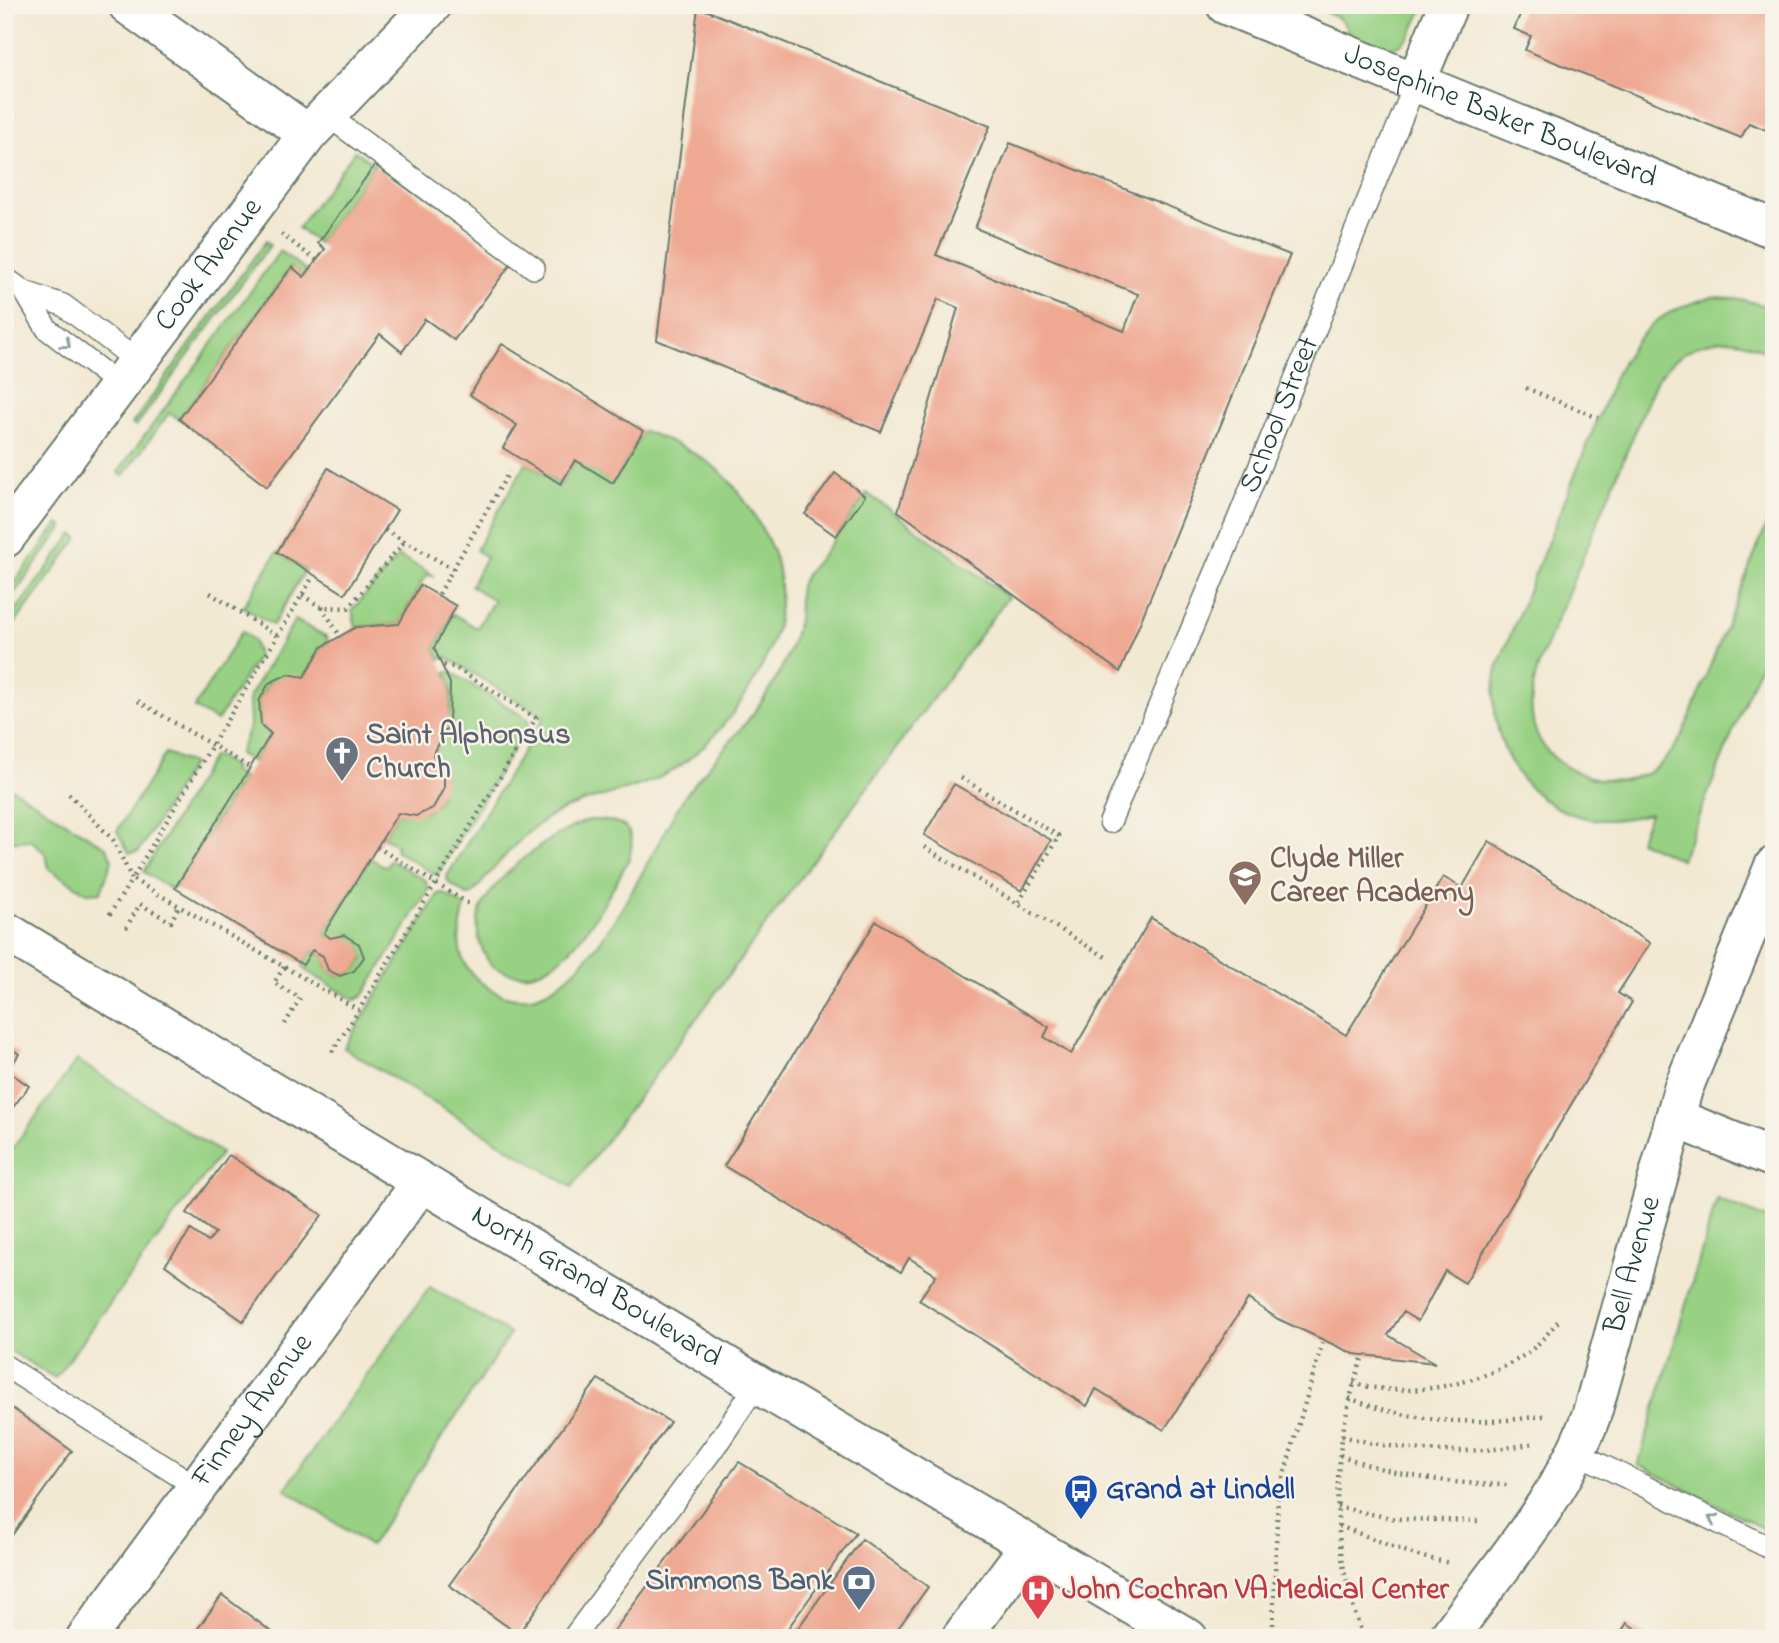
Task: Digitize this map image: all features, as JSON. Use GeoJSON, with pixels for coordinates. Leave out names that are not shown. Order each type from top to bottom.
{"type":"FeatureCollection","features":[{"type":"Feature","properties":{"kind":"street"},"geometry":{"type":"LineString","coordinates":[[128,5],[317,125]]}},
{"type":"Feature","properties":{"kind":"street","name":"Cook Avenue"},"geometry":{"type":"LineString","coordinates":[[5,538],[127,372],[317,125],[432,5]]}},
{"type":"Feature","properties":{"kind":"street","name":"Josephine Baker Boulevard"},"geometry":{"type":"LineString","coordinates":[[1226,5],[1774,229]]}},
{"type":"Feature","properties":{"kind":"street","name":"School Street"},"geometry":{"type":"LineString","coordinates":[[1416,82],[1448,5]]}},
{"type":"Feature","properties":{"kind":"street","name":"Bell Avenue"},"geometry":{"type":"LineString","coordinates":[[1448,1638],[1550,1497],[1577,1452],[1592,1413],[1693,1062],[1774,866]]}},
{"type":"Feature","properties":{"kind":"street","name":"North Grand Boulevard"},"geometry":{"type":"LineString","coordinates":[[5,931],[757,1384],[1188,1638]]}},
{"type":"Feature","properties":{"kind":"street"},"geometry":{"type":"LineString","coordinates":[[1675,1118],[1774,1158]]}},
{"type":"Feature","properties":{"kind":"street","name":"Finney Avenue"},"geometry":{"type":"LineString","coordinates":[[86,1638],[421,1183]]}},
{"type":"Feature","properties":{"kind":"street"},"geometry":{"type":"LineString","coordinates":[[961,1638],[1029,1546]]}},
{"type":"Feature","properties":{"kind":"lane","name":"School Street"},"geometry":{"type":"LineString","coordinates":[[1110,822],[1239,517],[1416,82]]}},
{"type":"Feature","properties":{"kind":"lane"},"geometry":{"type":"LineString","coordinates":[[317,125],[534,268]]}},
{"type":"Feature","properties":{"kind":"lane"},"geometry":{"type":"LineString","coordinates":[[5,278],[25,292],[63,305],[127,372]]}},
{"type":"Feature","properties":{"kind":"lane"},"geometry":{"type":"LineString","coordinates":[[25,292],[47,330],[127,372]]}},
{"type":"Feature","properties":{"kind":"lane"},"geometry":{"type":"LineString","coordinates":[[5,1366],[198,1487]]}},
{"type":"Feature","properties":{"kind":"lane"},"geometry":{"type":"LineString","coordinates":[[573,1638],[721,1438],[757,1384]]}},
{"type":"Feature","properties":{"kind":"lane"},"geometry":{"type":"LineString","coordinates":[[1577,1452],[1774,1550]]}},
{"type":"Feature","properties":{"kind":"path"},"geometry":{"type":"LineString","coordinates":[[1526,388],[1598,418]]}},
{"type":"Feature","properties":{"kind":"path"},"geometry":{"type":"LineString","coordinates":[[439,596],[509,472]]}},
{"type":"Feature","properties":{"kind":"path"},"geometry":{"type":"LineString","coordinates":[[384,530],[453,569]]}},
{"type":"Feature","properties":{"kind":"path"},"geometry":{"type":"LineString","coordinates":[[321,607],[348,608],[404,542]]}},
{"type":"Feature","properties":{"kind":"path"},"geometry":{"type":"LineString","coordinates":[[108,917],[311,580]]}},
{"type":"Feature","properties":{"kind":"path"},"geometry":{"type":"LineString","coordinates":[[209,593],[277,636]]}},
{"type":"Feature","properties":{"kind":"path"},"geometry":{"type":"LineString","coordinates":[[302,595],[321,607],[340,636]]}},
{"type":"Feature","properties":{"kind":"path"},"geometry":{"type":"LineString","coordinates":[[331,1052],[437,884],[536,718],[454,667],[442,665]]}},
{"type":"Feature","properties":{"kind":"path"},"geometry":{"type":"LineString","coordinates":[[138,701],[249,767]]}},
{"type":"Feature","properties":{"kind":"path"},"geometry":{"type":"LineString","coordinates":[[961,778],[1059,836],[1017,905]]}},
{"type":"Feature","properties":{"kind":"path"},"geometry":{"type":"LineString","coordinates":[[69,794],[113,840],[132,879],[359,1010]]}},
{"type":"Feature","properties":{"kind":"path"},"geometry":{"type":"LineString","coordinates":[[377,847],[470,904]]}},
{"type":"Feature","properties":{"kind":"path"},"geometry":{"type":"LineString","coordinates":[[924,847],[1109,959]]}},
{"type":"Feature","properties":{"kind":"path"},"geometry":{"type":"LineString","coordinates":[[126,928],[140,904],[170,922],[179,906]]}},
{"type":"Feature","properties":{"kind":"path"},"geometry":{"type":"LineString","coordinates":[[284,967],[274,983],[300,998],[285,1024]]}},
{"type":"Feature","properties":{"kind":"path"},"geometry":{"type":"LineString","coordinates":[[1353,1384],[1378,1391],[1461,1383],[1499,1370],[1526,1354],[1562,1318]]}},
{"type":"Feature","properties":{"kind":"path"},"geometry":{"type":"LineString","coordinates":[[1272,1625],[1278,1496],[1322,1341]]}},
{"type":"Feature","properties":{"kind":"path"},"geometry":{"type":"LineString","coordinates":[[1362,1359],[1349,1398],[1342,1436],[1337,1507],[1346,1578],[1364,1638]]}},
{"type":"Feature","properties":{"kind":"path"},"geometry":{"type":"LineString","coordinates":[[1349,1398],[1410,1417],[1448,1422],[1515,1420],[1551,1414]]}},
{"type":"Feature","properties":{"kind":"path"},"geometry":{"type":"LineString","coordinates":[[1342,1436],[1420,1452],[1504,1449],[1537,1442]]}},
{"type":"Feature","properties":{"kind":"path"},"geometry":{"type":"LineString","coordinates":[[1339,1455],[1365,1465],[1437,1480],[1507,1485]]}},
{"type":"Feature","properties":{"kind":"path"},"geometry":{"type":"LineString","coordinates":[[1337,1507],[1396,1519],[1482,1521]]}},
{"type":"Feature","properties":{"kind":"path"},"geometry":{"type":"LineString","coordinates":[[1338,1525],[1418,1556],[1450,1563]]}},
{"type":"Feature","properties":{"kind":"green space"},"geometry":{"type":"Polygon","coordinates":[[[1308,5],[1424,5],[1405,41],[1398,46],[1389,47],[1351,36],[1343,22],[1335,16],[1308,5]]]}},
{"type":"Feature","properties":{"kind":"green space"},"geometry":{"type":"Polygon","coordinates":[[[355,151],[375,165],[318,243],[298,228],[355,151]]]}},
{"type":"Feature","properties":{"kind":"green space"},"geometry":{"type":"Polygon","coordinates":[[[266,241],[270,245],[136,426],[132,424],[266,241]]]}},
{"type":"Feature","properties":{"kind":"green space"},"geometry":{"type":"Polygon","coordinates":[[[280,251],[308,272],[304,277],[291,267],[179,419],[169,413],[123,476],[118,472],[280,251]]]}},
{"type":"Feature","properties":{"kind":"green space"},"geometry":{"type":"Polygon","coordinates":[[[1712,297],[1736,298],[1774,308],[1774,358],[1742,342],[1710,342],[1681,356],[1656,381],[1541,658],[1532,704],[1533,723],[1544,746],[1569,768],[1584,775],[1618,780],[1635,778],[1660,765],[1682,736],[1774,506],[1774,630],[1681,860],[1639,841],[1650,814],[1598,820],[1566,812],[1544,800],[1526,783],[1512,764],[1502,742],[1494,693],[1497,668],[1624,359],[1643,334],[1665,315],[1712,297]]]}},
{"type":"Feature","properties":{"kind":"green space"},"geometry":{"type":"Polygon","coordinates":[[[643,431],[686,449],[718,470],[743,498],[755,517],[775,557],[779,578],[778,620],[772,641],[763,664],[735,710],[718,731],[680,766],[661,777],[577,804],[551,816],[518,842],[472,894],[467,895],[448,882],[447,876],[544,717],[446,657],[440,659],[434,648],[453,614],[477,628],[494,600],[471,586],[486,557],[476,550],[526,463],[561,484],[575,460],[613,482],[643,431]]]}},
{"type":"Feature","properties":{"kind":"green space"},"geometry":{"type":"Polygon","coordinates":[[[867,493],[1008,597],[572,1187],[344,1048],[438,894],[443,893],[465,906],[459,942],[462,959],[467,967],[473,975],[507,997],[540,994],[571,974],[600,941],[626,901],[685,796],[762,701],[785,660],[796,631],[801,583],[867,493]]]}},
{"type":"Feature","properties":{"kind":"green space"},"geometry":{"type":"Polygon","coordinates":[[[58,524],[63,527],[5,606],[5,595],[58,524]]]}},
{"type":"Feature","properties":{"kind":"green space"},"geometry":{"type":"Polygon","coordinates":[[[73,534],[78,538],[5,637],[5,625],[73,534]]]}},
{"type":"Feature","properties":{"kind":"green space"},"geometry":{"type":"Polygon","coordinates":[[[277,552],[305,570],[273,625],[243,607],[277,552]]]}},
{"type":"Feature","properties":{"kind":"green space"},"geometry":{"type":"Polygon","coordinates":[[[399,556],[435,576],[427,575],[422,581],[399,624],[356,627],[352,610],[399,556]]]}},
{"type":"Feature","properties":{"kind":"green space"},"geometry":{"type":"Polygon","coordinates":[[[295,620],[327,637],[328,644],[322,647],[304,677],[269,683],[259,701],[261,725],[271,734],[253,762],[239,754],[250,725],[249,697],[295,620]]]}},
{"type":"Feature","properties":{"kind":"green space"},"geometry":{"type":"Polygon","coordinates":[[[242,631],[253,640],[258,656],[217,721],[194,708],[242,631]]]}},
{"type":"Feature","properties":{"kind":"green space"},"geometry":{"type":"Polygon","coordinates":[[[446,672],[451,672],[528,719],[528,725],[438,874],[434,874],[395,850],[397,845],[383,837],[398,813],[421,813],[435,805],[439,798],[444,767],[433,755],[446,725],[451,704],[446,672]]]}},
{"type":"Feature","properties":{"kind":"green space"},"geometry":{"type":"Polygon","coordinates":[[[166,753],[192,764],[139,851],[129,853],[117,831],[166,753]]]}},
{"type":"Feature","properties":{"kind":"green space"},"geometry":{"type":"Polygon","coordinates":[[[217,756],[234,767],[232,771],[243,778],[175,888],[169,888],[144,872],[212,757],[217,756]]]}},
{"type":"Feature","properties":{"kind":"green space"},"geometry":{"type":"Polygon","coordinates":[[[5,784],[107,848],[112,860],[101,892],[87,893],[49,869],[46,854],[31,840],[5,842],[5,784]]]}},
{"type":"Feature","properties":{"kind":"green space"},"geometry":{"type":"Polygon","coordinates":[[[589,820],[609,821],[624,826],[631,838],[629,859],[591,923],[557,961],[537,972],[515,974],[491,965],[481,945],[478,931],[481,909],[489,895],[513,868],[543,844],[589,820]]]}},
{"type":"Feature","properties":{"kind":"green space"},"geometry":{"type":"Polygon","coordinates":[[[370,858],[386,867],[390,860],[425,880],[429,889],[363,996],[355,1000],[305,970],[303,965],[312,950],[323,956],[328,970],[340,976],[354,971],[364,958],[358,944],[330,938],[324,933],[370,858]]]}},
{"type":"Feature","properties":{"kind":"green space"},"geometry":{"type":"Polygon","coordinates":[[[77,1060],[221,1153],[55,1378],[5,1348],[5,1159],[77,1060]]]}},
{"type":"Feature","properties":{"kind":"green space"},"geometry":{"type":"Polygon","coordinates":[[[1717,1199],[1774,1222],[1774,1534],[1638,1465],[1717,1199]]]}},
{"type":"Feature","properties":{"kind":"green space"},"geometry":{"type":"Polygon","coordinates":[[[430,1287],[510,1334],[370,1546],[285,1489],[430,1287]]]}},
{"type":"Feature","properties":{"kind":"building"},"geometry":{"type":"Polygon","coordinates":[[[1524,5],[1774,5],[1774,133],[1749,123],[1741,138],[1525,50],[1531,36],[1514,29],[1524,5]]]}},
{"type":"Feature","properties":{"kind":"building"},"geometry":{"type":"Polygon","coordinates":[[[698,7],[990,126],[936,255],[1124,331],[1138,294],[975,228],[1010,143],[1290,255],[1120,672],[898,511],[958,308],[938,299],[881,432],[657,340],[698,7]]]}},
{"type":"Feature","properties":{"kind":"building"},"geometry":{"type":"Polygon","coordinates":[[[375,165],[511,264],[454,340],[425,319],[402,352],[380,334],[267,487],[179,419],[292,267],[304,277],[325,249],[318,243],[375,165]]]}},
{"type":"Feature","properties":{"kind":"building"},"geometry":{"type":"Polygon","coordinates":[[[502,344],[643,431],[613,483],[575,460],[561,484],[503,448],[517,425],[470,395],[502,344]]]}},
{"type":"Feature","properties":{"kind":"building"},"geometry":{"type":"Polygon","coordinates":[[[328,468],[397,510],[345,594],[277,552],[328,468]]]}},
{"type":"Feature","properties":{"kind":"building"},"geometry":{"type":"Polygon","coordinates":[[[835,473],[865,496],[836,536],[805,514],[835,473]]]}},
{"type":"Feature","properties":{"kind":"building","name":"Saint Alphonsus Church"},"geometry":{"type":"Polygon","coordinates":[[[420,585],[456,606],[434,648],[450,683],[449,724],[433,755],[444,767],[444,788],[433,808],[416,816],[398,813],[324,933],[330,938],[344,935],[359,944],[364,957],[354,971],[340,976],[328,970],[323,956],[312,950],[303,965],[175,888],[271,734],[261,725],[259,701],[269,683],[288,674],[304,677],[322,647],[356,627],[399,624],[420,585]]]}},
{"type":"Feature","properties":{"kind":"building"},"geometry":{"type":"Polygon","coordinates":[[[954,784],[1051,840],[1022,891],[924,835],[954,784]]]}},
{"type":"Feature","properties":{"kind":"building","name":"Clyde Miller Career Academy"},"geometry":{"type":"Polygon","coordinates":[[[1489,841],[1650,943],[1618,993],[1632,1002],[1465,1283],[1445,1271],[1418,1321],[1403,1312],[1388,1335],[1435,1363],[1354,1354],[1278,1319],[1248,1299],[1164,1430],[1096,1389],[1087,1406],[919,1300],[936,1275],[909,1258],[901,1272],[724,1166],[876,921],[1049,1027],[1044,1037],[1071,1054],[1151,918],[1346,1035],[1443,877],[1462,888],[1489,841]]]}},
{"type":"Feature","properties":{"kind":"building"},"geometry":{"type":"Polygon","coordinates":[[[5,1044],[19,1054],[8,1071],[29,1086],[5,1118],[5,1044]]]}},
{"type":"Feature","properties":{"kind":"building"},"geometry":{"type":"Polygon","coordinates":[[[229,1155],[322,1215],[243,1321],[165,1265],[191,1230],[208,1242],[215,1233],[187,1213],[229,1155]]]}},
{"type":"Feature","properties":{"kind":"building"},"geometry":{"type":"Polygon","coordinates":[[[598,1379],[670,1422],[518,1634],[449,1585],[598,1379]]]}},
{"type":"Feature","properties":{"kind":"building"},"geometry":{"type":"Polygon","coordinates":[[[5,1403],[72,1451],[5,1545],[5,1403]]]}},
{"type":"Feature","properties":{"kind":"building"},"geometry":{"type":"Polygon","coordinates":[[[739,1462],[856,1533],[781,1638],[609,1638],[739,1462]]]}},
{"type":"Feature","properties":{"kind":"building","name":"Simmons Bank"},"geometry":{"type":"Polygon","coordinates":[[[862,1539],[928,1587],[891,1638],[791,1638],[862,1539]]]}},
{"type":"Feature","properties":{"kind":"building"},"geometry":{"type":"Polygon","coordinates":[[[222,1595],[280,1638],[191,1638],[222,1595]]]}},
{"type":"Feature","properties":{"kind":"building"},"geometry":{"type":"Polygon","coordinates":[[[1627,1623],[1649,1638],[1617,1638],[1627,1623]]]}},
{"type":"Feature","properties":{"kind":"place","name":"Saint Alphonsus Church"},"geometry":{"type":"Point","coordinates":[342,783]}},
{"type":"Feature","properties":{"kind":"place","name":"Clyde Miller Career Academy"},"geometry":{"type":"Point","coordinates":[1245,907]}},
{"type":"Feature","properties":{"kind":"place","name":"Grand at Lindell"},"geometry":{"type":"Point","coordinates":[1081,1521]}},
{"type":"Feature","properties":{"kind":"place","name":"Simmons Bank"},"geometry":{"type":"Point","coordinates":[859,1612]}},
{"type":"Feature","properties":{"kind":"place","name":"John Cochran VA Medical Center"},"geometry":{"type":"Point","coordinates":[1038,1621]}}]}
